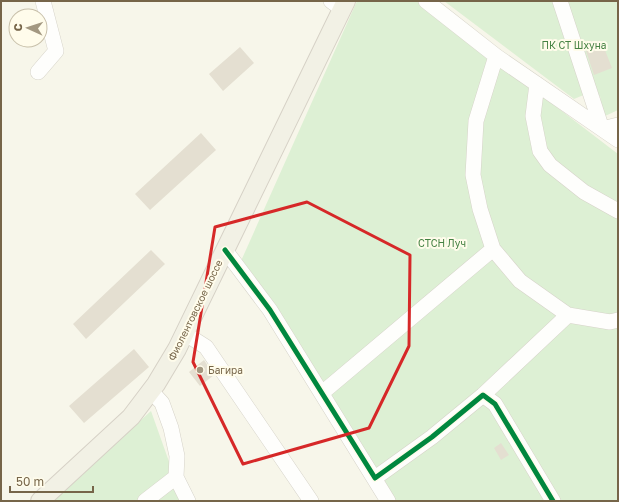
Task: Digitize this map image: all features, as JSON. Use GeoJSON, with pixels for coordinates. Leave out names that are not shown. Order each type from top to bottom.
{"type":"FeatureCollection","features":[{"type":"Feature","properties":{"kind":"main road","name":"Фиолентовское шоссе"},"geometry":{"type":"LineString","coordinates":[[40,501],[131,417],[151,391],[177,349],[340,4]]}},
{"type":"Feature","properties":{"kind":"street"},"geometry":{"type":"LineString","coordinates":[[38,72],[56,51],[43,1]]}},
{"type":"Feature","properties":{"kind":"street"},"geometry":{"type":"LineString","coordinates":[[426,1],[496,56],[618,140]]}},
{"type":"Feature","properties":{"kind":"street"},"geometry":{"type":"LineString","coordinates":[[560,1],[602,129]]}},
{"type":"Feature","properties":{"kind":"street"},"geometry":{"type":"LineString","coordinates":[[496,56],[476,121],[473,175],[480,209],[493,249],[520,281],[568,315],[610,322],[618,320]]}},
{"type":"Feature","properties":{"kind":"street"},"geometry":{"type":"LineString","coordinates":[[537,84],[533,116],[540,151],[550,165],[584,192],[618,211]]}},
{"type":"Feature","properties":{"kind":"street"},"geometry":{"type":"LineString","coordinates":[[602,129],[618,124]]}},
{"type":"Feature","properties":{"kind":"street"},"geometry":{"type":"LineString","coordinates":[[322,393],[493,249]]}},
{"type":"Feature","properties":{"kind":"street"},"geometry":{"type":"LineString","coordinates":[[224,250],[270,310],[376,478],[388,501]]}},
{"type":"Feature","properties":{"kind":"street"},"geometry":{"type":"LineString","coordinates":[[376,478],[432,437],[483,395],[568,315]]}},
{"type":"Feature","properties":{"kind":"street"},"geometry":{"type":"LineString","coordinates":[[184,333],[206,347],[310,501]]}},
{"type":"Feature","properties":{"kind":"street"},"geometry":{"type":"LineString","coordinates":[[151,391],[162,403],[171,428],[177,456],[176,477],[188,501]]}},
{"type":"Feature","properties":{"kind":"street"},"geometry":{"type":"LineString","coordinates":[[483,395],[495,404],[554,501]]}},
{"type":"Feature","properties":{"kind":"street"},"geometry":{"type":"LineString","coordinates":[[145,501],[176,477]]}},
{"type":"Feature","properties":{"kind":"highlighted area"},"geometry":{"type":"Polygon","coordinates":[[[307,202],[410,255],[409,346],[369,428],[243,464],[193,362],[215,227],[307,202]]]}},
{"type":"Feature","properties":{"kind":"green space","name":"СТСН Луч"},"geometry":{"type":"Polygon","coordinates":[[[357,1],[418,1],[618,154],[618,501],[393,501],[241,261],[357,1]]]}},
{"type":"Feature","properties":{"kind":"green space","name":"ПК СТ Шхуна"},"geometry":{"type":"Polygon","coordinates":[[[444,1],[618,1],[618,110],[603,117],[600,96],[586,94],[574,99],[444,1]]]}},
{"type":"Feature","properties":{"kind":"green space"},"geometry":{"type":"Polygon","coordinates":[[[151,411],[183,501],[51,501],[151,411]]]}},
{"type":"Feature","properties":{"kind":"building"},"geometry":{"type":"Polygon","coordinates":[[[603,45],[612,68],[594,75],[586,51],[603,45]]]}},
{"type":"Feature","properties":{"kind":"building"},"geometry":{"type":"Polygon","coordinates":[[[240,47],[254,63],[223,91],[209,74],[240,47]]]}},
{"type":"Feature","properties":{"kind":"building"},"geometry":{"type":"Polygon","coordinates":[[[201,133],[216,150],[150,210],[135,194],[201,133]]]}},
{"type":"Feature","properties":{"kind":"building"},"geometry":{"type":"Polygon","coordinates":[[[151,250],[165,264],[86,339],[73,324],[151,250]]]}},
{"type":"Feature","properties":{"kind":"building"},"geometry":{"type":"Polygon","coordinates":[[[134,349],[149,367],[84,423],[69,406],[134,349]]]}},
{"type":"Feature","properties":{"kind":"building"},"geometry":{"type":"Polygon","coordinates":[[[204,360],[214,375],[200,386],[189,372],[204,360]]]}},
{"type":"Feature","properties":{"kind":"building"},"geometry":{"type":"Polygon","coordinates":[[[501,443],[509,455],[501,460],[494,448],[501,443]]]}},
{"type":"Feature","properties":{"kind":"cycle path"},"geometry":{"type":"LineString","coordinates":[[225,250],[270,310],[375,478],[432,437],[483,395],[495,404],[553,501]]}},
{"type":"Feature","properties":{"kind":"place","name":"Багира"},"geometry":{"type":"Point","coordinates":[200,370]}}]}
